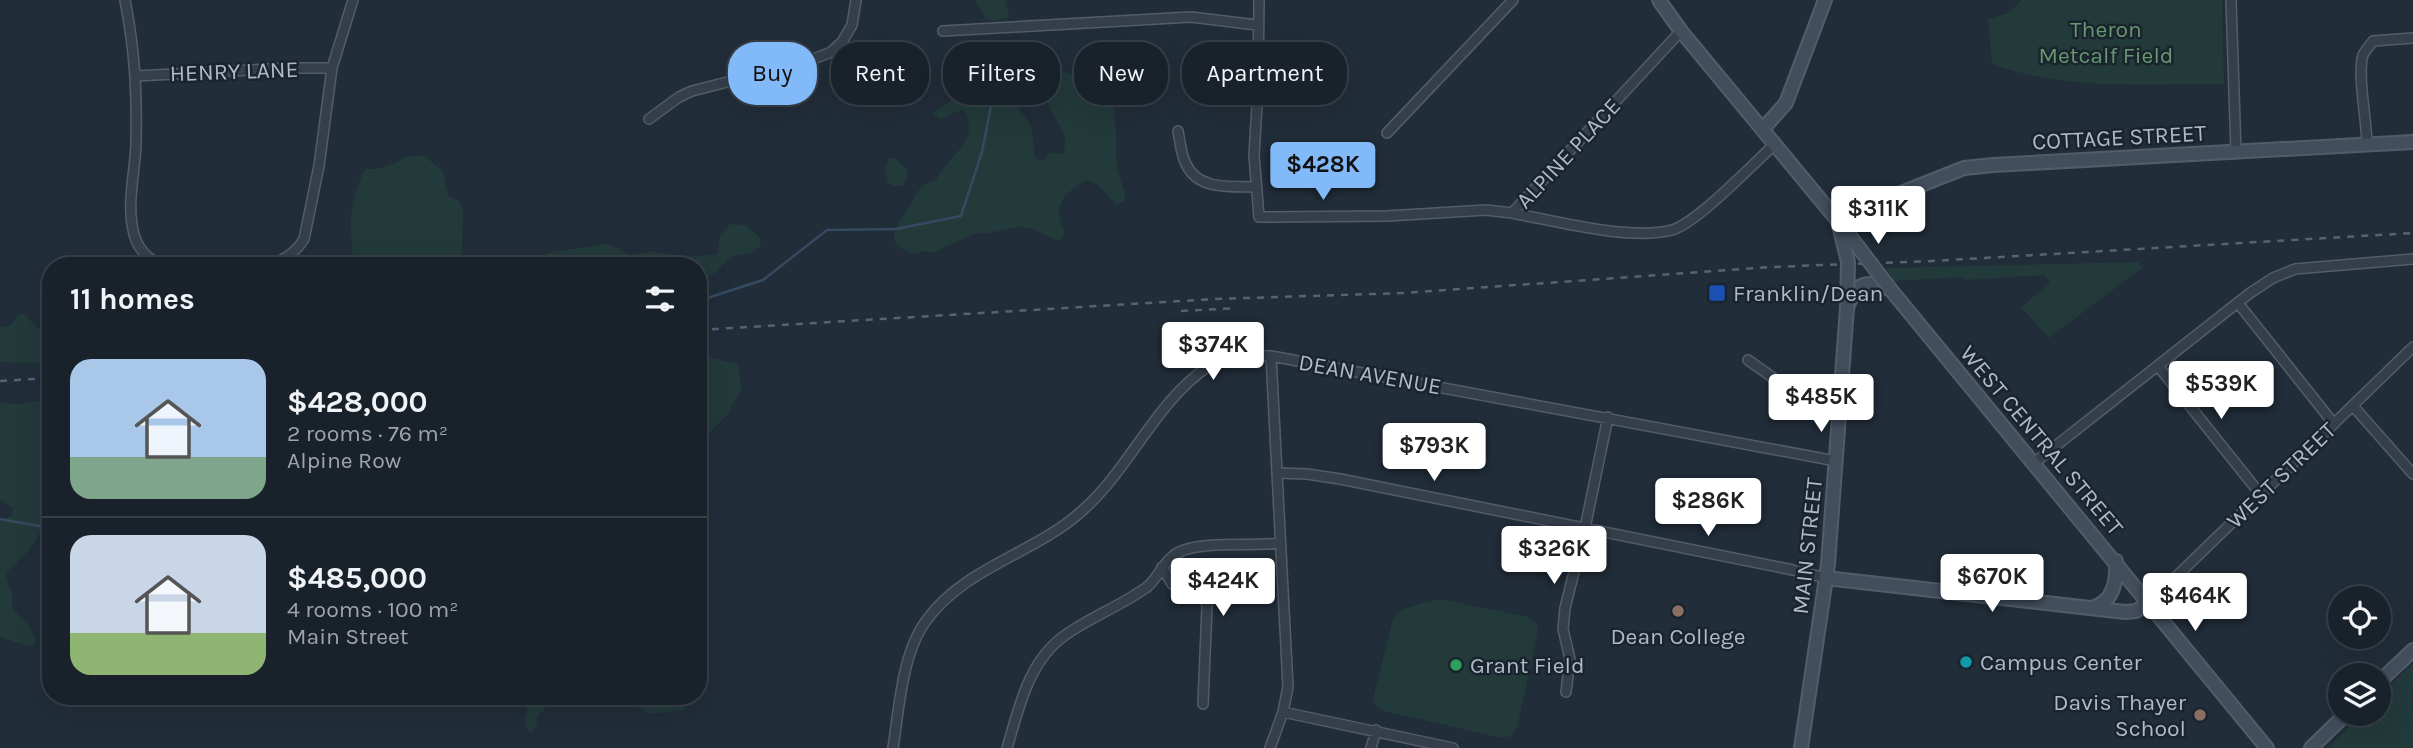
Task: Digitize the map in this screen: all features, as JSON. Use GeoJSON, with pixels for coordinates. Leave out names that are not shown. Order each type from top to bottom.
{"type":"FeatureCollection","features":[{"type":"Feature","properties":{"kind":"main road","name":"WEST CENTRAL STREET"},"geometry":{"type":"LineString","coordinates":[[1659,0],[1681,31],[1838,221],[1891,290],[2267,748]]}},
{"type":"Feature","properties":{"kind":"main road"},"geometry":{"type":"LineString","coordinates":[[1763,129],[1786,103],[1825,0]]}},
{"type":"Feature","properties":{"kind":"main road","name":"COTTAGE STREET"},"geometry":{"type":"LineString","coordinates":[[1838,221],[1964,168],[2413,142]]}},
{"type":"Feature","properties":{"kind":"main road","name":"MAIN STREET"},"geometry":{"type":"LineString","coordinates":[[1801,748],[1826,578],[1847,308],[1848,262],[1838,221]]}},
{"type":"Feature","properties":{"kind":"main road"},"geometry":{"type":"LineString","coordinates":[[1847,308],[1853,292],[1861,285],[1875,283],[1891,290]]}},
{"type":"Feature","properties":{"kind":"main road"},"geometry":{"type":"LineString","coordinates":[[2092,608],[2101,605],[2111,594],[2116,578],[2116,561]]}},
{"type":"Feature","properties":{"kind":"main road"},"geometry":{"type":"LineString","coordinates":[[1826,578],[2131,612],[2150,603]]}},
{"type":"Feature","properties":{"kind":"main road"},"geometry":{"type":"LineString","coordinates":[[2391,671],[2413,650]]}},
{"type":"Feature","properties":{"kind":"main road"},"geometry":{"type":"LineString","coordinates":[[2311,748],[2334,726]]}},
{"type":"Feature","properties":{"kind":"street"},"geometry":{"type":"LineString","coordinates":[[125,0],[136,76],[136,147],[130,218],[139,247],[147,257]]}},
{"type":"Feature","properties":{"kind":"street"},"geometry":{"type":"LineString","coordinates":[[288,257],[304,239],[332,68],[353,0]]}},
{"type":"Feature","properties":{"kind":"street"},"geometry":{"type":"LineString","coordinates":[[649,119],[692,91],[806,62],[831,52],[842,42],[852,25],[856,0]]}},
{"type":"Feature","properties":{"kind":"street"},"geometry":{"type":"LineString","coordinates":[[1178,131],[1185,164],[1195,178],[1212,185],[1256,187],[1254,155],[1259,0]]}},
{"type":"Feature","properties":{"kind":"street"},"geometry":{"type":"LineString","coordinates":[[1387,134],[1513,0]]}},
{"type":"Feature","properties":{"kind":"street"},"geometry":{"type":"LineString","coordinates":[[2231,0],[2236,152]]}},
{"type":"Feature","properties":{"kind":"street"},"geometry":{"type":"LineString","coordinates":[[943,31],[1191,17],[1257,25]]}},
{"type":"Feature","properties":{"kind":"street","name":"ALPINE PLACE"},"geometry":{"type":"LineString","coordinates":[[1256,187],[1259,217],[1387,216],[1486,210],[1512,213],[1681,31]]}},
{"type":"Feature","properties":{"kind":"street"},"geometry":{"type":"LineString","coordinates":[[2367,145],[2367,121],[2361,79],[2364,55],[2373,41],[2413,38]]}},
{"type":"Feature","properties":{"kind":"street","name":"HENRY LANE"},"geometry":{"type":"LineString","coordinates":[[136,76],[332,68]]}},
{"type":"Feature","properties":{"kind":"street"},"geometry":{"type":"LineString","coordinates":[[1512,213],[1608,230],[1643,233],[1672,229],[1711,203],[1775,144]]}},
{"type":"Feature","properties":{"kind":"street"},"geometry":{"type":"LineString","coordinates":[[2034,463],[2273,278],[2295,269],[2413,259]]}},
{"type":"Feature","properties":{"kind":"street"},"geometry":{"type":"LineString","coordinates":[[2238,303],[2334,424]]}},
{"type":"Feature","properties":{"kind":"street","name":"WEST STREET"},"geometry":{"type":"LineString","coordinates":[[2150,603],[2413,347]]}},
{"type":"Feature","properties":{"kind":"street","name":"DEAN AVENUE"},"geometry":{"type":"LineString","coordinates":[[893,748],[911,648],[924,622],[953,591],[996,563],[1034,546],[1065,526],[1086,508],[1175,396],[1210,366],[1240,354],[1271,356],[1836,461]]}},
{"type":"Feature","properties":{"kind":"street"},"geometry":{"type":"LineString","coordinates":[[1270,748],[1283,712],[1288,687],[1271,356]]}},
{"type":"Feature","properties":{"kind":"street"},"geometry":{"type":"LineString","coordinates":[[1748,360],[1782,384],[1839,409]]}},
{"type":"Feature","properties":{"kind":"street"},"geometry":{"type":"LineString","coordinates":[[2158,366],[2261,495]]}},
{"type":"Feature","properties":{"kind":"street"},"geometry":{"type":"LineString","coordinates":[[2353,406],[2413,474]]}},
{"type":"Feature","properties":{"kind":"street"},"geometry":{"type":"LineString","coordinates":[[1566,692],[1570,659],[1563,629],[1564,608],[1585,528],[1608,417]]}},
{"type":"Feature","properties":{"kind":"street"},"geometry":{"type":"LineString","coordinates":[[1277,473],[1340,479],[1826,578]]}},
{"type":"Feature","properties":{"kind":"street"},"geometry":{"type":"LineString","coordinates":[[1007,748],[1024,690],[1046,652],[1064,636],[1148,586],[1167,560],[1189,549],[1280,542]]}},
{"type":"Feature","properties":{"kind":"street"},"geometry":{"type":"LineString","coordinates":[[1162,567],[1172,584],[1186,593],[1204,597],[1207,606],[1203,704]]}},
{"type":"Feature","properties":{"kind":"street"},"geometry":{"type":"LineString","coordinates":[[1283,712],[1452,748]]}},
{"type":"Feature","properties":{"kind":"street"},"geometry":{"type":"LineString","coordinates":[[1371,748],[1376,730]]}},
{"type":"Feature","properties":{"kind":"green space"},"geometry":{"type":"Polygon","coordinates":[[[975,0],[1005,0],[1009,15],[994,21],[986,19],[975,0]]]}},
{"type":"Feature","properties":{"kind":"green space","name":"Theron Metcalf Field"},"geometry":{"type":"Polygon","coordinates":[[[2022,0],[2222,0],[2224,84],[2136,85],[2077,82],[2048,79],[1992,64],[1988,19],[2008,13],[2022,0]]]}},
{"type":"Feature","properties":{"kind":"green space"},"geometry":{"type":"Polygon","coordinates":[[[1060,72],[1074,75],[1074,105],[1112,105],[1115,111],[1117,170],[1125,192],[1124,201],[1117,205],[1099,186],[1086,180],[1071,190],[1062,202],[1060,215],[1065,232],[1060,241],[1032,229],[1016,227],[976,233],[935,253],[923,251],[916,254],[906,251],[895,242],[898,225],[917,192],[924,185],[936,180],[961,148],[969,132],[965,112],[961,110],[940,119],[932,113],[944,105],[1020,105],[1019,108],[1032,128],[1035,157],[1042,161],[1049,153],[1063,154],[1064,136],[1049,105],[1060,105],[1060,72]]]}},
{"type":"Feature","properties":{"kind":"green space"},"geometry":{"type":"Polygon","coordinates":[[[423,155],[442,170],[449,197],[458,200],[463,210],[462,254],[465,257],[352,257],[353,205],[365,169],[394,164],[405,157],[423,155]]]}},
{"type":"Feature","properties":{"kind":"green space"},"geometry":{"type":"Polygon","coordinates":[[[889,158],[895,158],[907,170],[908,176],[903,186],[888,183],[885,168],[889,158]]]}},
{"type":"Feature","properties":{"kind":"green space"},"geometry":{"type":"Polygon","coordinates":[[[730,224],[746,225],[760,238],[761,245],[752,253],[731,256],[716,272],[707,277],[707,257],[686,257],[717,254],[720,235],[730,224]]]}},
{"type":"Feature","properties":{"kind":"green space"},"geometry":{"type":"Polygon","coordinates":[[[606,244],[630,255],[652,251],[686,257],[539,257],[551,252],[606,244]]]}},
{"type":"Feature","properties":{"kind":"green space"},"geometry":{"type":"Polygon","coordinates":[[[2138,262],[2142,268],[2049,338],[2021,307],[2050,283],[2045,275],[1894,281],[1885,268],[2138,262]]]}},
{"type":"Feature","properties":{"kind":"green space"},"geometry":{"type":"Polygon","coordinates":[[[19,314],[24,314],[42,330],[42,364],[0,362],[0,327],[10,326],[19,314]]]}},
{"type":"Feature","properties":{"kind":"green space"},"geometry":{"type":"Polygon","coordinates":[[[707,357],[739,365],[741,391],[731,411],[707,436],[707,357]]]}},
{"type":"Feature","properties":{"kind":"green space"},"geometry":{"type":"Polygon","coordinates":[[[42,401],[42,529],[31,548],[7,572],[6,578],[12,594],[12,608],[33,633],[36,644],[31,647],[0,637],[0,521],[13,515],[13,508],[0,499],[0,402],[14,404],[42,401]]]}},
{"type":"Feature","properties":{"kind":"green space","name":"Grant Field"},"geometry":{"type":"Polygon","coordinates":[[[1435,600],[1528,617],[1537,624],[1538,631],[1517,728],[1511,736],[1502,738],[1376,707],[1373,699],[1393,618],[1402,609],[1435,600]]]}},
{"type":"Feature","properties":{"kind":"green space"},"geometry":{"type":"Polygon","coordinates":[[[2413,663],[2413,748],[2328,748],[2350,726],[2391,726],[2391,684],[2413,663]]]}},
{"type":"Feature","properties":{"kind":"green space"},"geometry":{"type":"Polygon","coordinates":[[[528,705],[548,705],[537,717],[538,725],[531,733],[526,729],[528,705]]]}},
{"type":"Feature","properties":{"kind":"green space"},"geometry":{"type":"Polygon","coordinates":[[[632,705],[683,705],[684,710],[652,714],[632,705]]]}},
{"type":"Feature","properties":{"kind":"waterway"},"geometry":{"type":"LineString","coordinates":[[707,298],[763,280],[827,230],[896,229],[961,216],[982,152],[991,105]]}},
{"type":"Feature","properties":{"kind":"waterway"},"geometry":{"type":"LineString","coordinates":[[0,519],[42,526]]}},
{"type":"Feature","properties":{"kind":"railway"},"geometry":{"type":"LineString","coordinates":[[707,329],[1215,299],[1404,293],[1772,267],[1932,261],[2413,233]]}},
{"type":"Feature","properties":{"kind":"railway"},"geometry":{"type":"LineString","coordinates":[[1181,311],[1237,308]]}},
{"type":"Feature","properties":{"kind":"railway"},"geometry":{"type":"LineString","coordinates":[[0,381],[42,379]]}},
{"type":"Feature","properties":{"kind":"place","name":"Franklin/Dean"},"geometry":{"type":"Point","coordinates":[1717,293]}},
{"type":"Feature","properties":{"kind":"place","name":"Dean College"},"geometry":{"type":"Point","coordinates":[1678,611]}},
{"type":"Feature","properties":{"kind":"place","name":"Campus Center"},"geometry":{"type":"Point","coordinates":[1966,662]}},
{"type":"Feature","properties":{"kind":"place","name":"Grant Field"},"geometry":{"type":"Point","coordinates":[1456,665]}},
{"type":"Feature","properties":{"kind":"place","name":"Davis Thayer School"},"geometry":{"type":"Point","coordinates":[2200,715]}}]}
